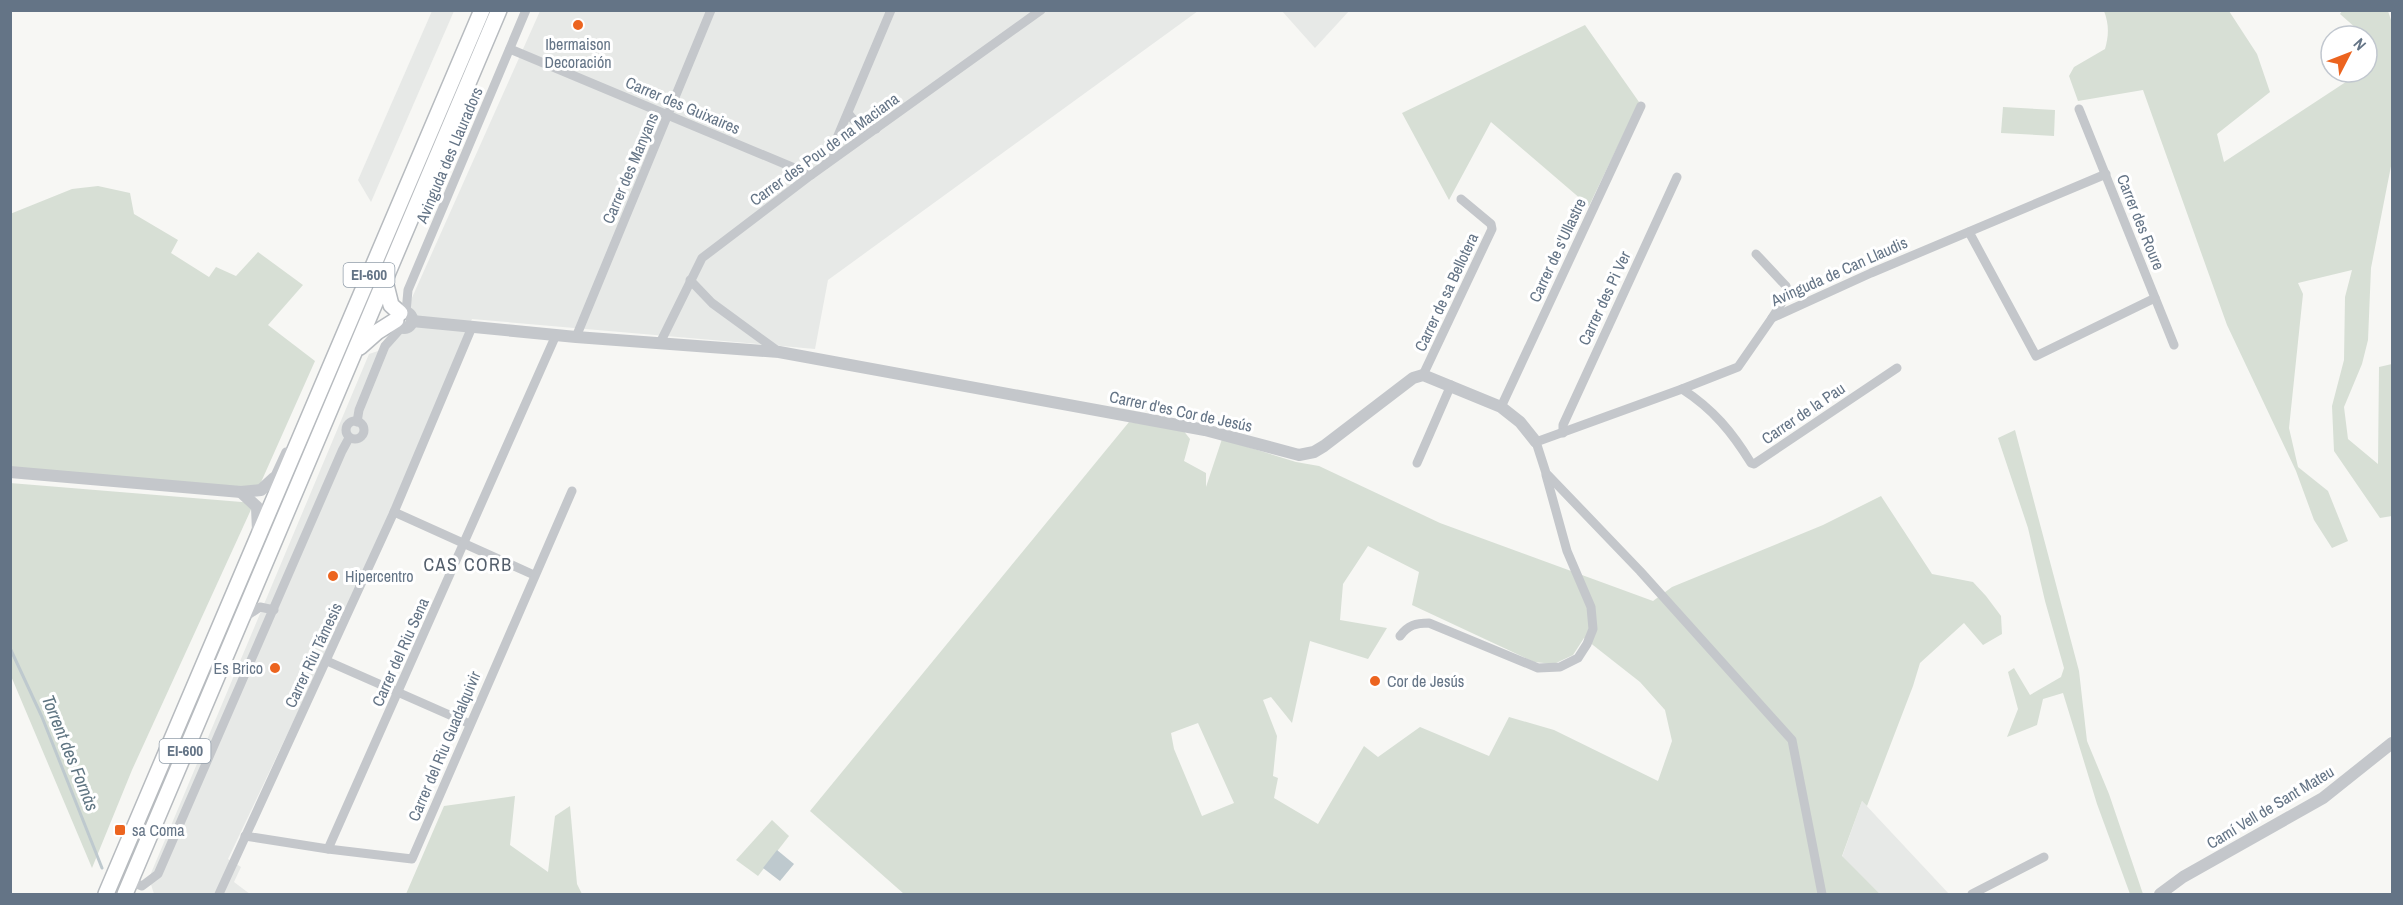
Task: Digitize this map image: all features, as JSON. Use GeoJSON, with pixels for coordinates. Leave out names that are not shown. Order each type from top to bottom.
{"type":"FeatureCollection","features":[{"type":"Feature","properties":{"kind":"main road","name":"EI-600"},"geometry":{"type":"LineString","coordinates":[[109,889],[482,10]]}},
{"type":"Feature","properties":{"kind":"main road","name":"EI-600"},"geometry":{"type":"LineString","coordinates":[[132,887],[240,621],[500,10]]}},
{"type":"Feature","properties":{"kind":"main road"},"geometry":{"type":"LineString","coordinates":[[355,351],[377,332],[403,319],[391,304],[385,281]]}},
{"type":"Feature","properties":{"kind":"street","name":"Avinguda des Llauradors"},"geometry":{"type":"LineString","coordinates":[[403,319],[408,290],[526,10]]}},
{"type":"Feature","properties":{"kind":"street","name":"Carrer des Manyans"},"geometry":{"type":"LineString","coordinates":[[576,337],[711,10]]}},
{"type":"Feature","properties":{"kind":"street"},"geometry":{"type":"LineString","coordinates":[[825,166],[891,10]]}},
{"type":"Feature","properties":{"kind":"street","name":"Carrer des Pou de na Maciana"},"geometry":{"type":"LineString","coordinates":[[660,343],[702,258],[1041,10]]}},
{"type":"Feature","properties":{"kind":"street","name":"Carrer des Guixaires"},"geometry":{"type":"LineString","coordinates":[[510,49],[812,176]]}},
{"type":"Feature","properties":{"kind":"street","name":"Carrer de s'Ullastre"},"geometry":{"type":"LineString","coordinates":[[1501,407],[1641,106]]}},
{"type":"Feature","properties":{"kind":"street","name":"Carrer des Roure"},"geometry":{"type":"LineString","coordinates":[[2079,109],[2174,345]]}},
{"type":"Feature","properties":{"kind":"street"},"geometry":{"type":"LineString","coordinates":[[848,113],[858,125],[876,129]]}},
{"type":"Feature","properties":{"kind":"street","name":"Avinguda de Can Llaudis"},"geometry":{"type":"LineString","coordinates":[[1536,442],[1738,367],[1772,318],[1871,273],[2106,174]]}},
{"type":"Feature","properties":{"kind":"street","name":"Carrer des Pi Ver"},"geometry":{"type":"LineString","coordinates":[[1563,433],[1567,415],[1677,177]]}},
{"type":"Feature","properties":{"kind":"street","name":"Carrer de sa Bellotera"},"geometry":{"type":"LineString","coordinates":[[1423,375],[1492,229],[1491,224],[1461,199]]}},
{"type":"Feature","properties":{"kind":"street"},"geometry":{"type":"LineString","coordinates":[[1970,232],[2036,356],[2155,298]]}},
{"type":"Feature","properties":{"kind":"street"},"geometry":{"type":"LineString","coordinates":[[1756,254],[1786,286],[1788,293],[1772,318]]}},
{"type":"Feature","properties":{"kind":"street"},"geometry":{"type":"LineString","coordinates":[[690,280],[712,303],[779,352]]}},
{"type":"Feature","properties":{"kind":"street"},"geometry":{"type":"LineString","coordinates":[[132,887],[158,874],[349,438],[346,431],[347,425],[357,422],[359,410],[385,346],[403,319],[472,327]]}},
{"type":"Feature","properties":{"kind":"street","name":"Carrer d'es Cor de Jesús"},"geometry":{"type":"LineString","coordinates":[[472,327],[779,352],[1205,430],[1299,455],[1324,447],[1413,378],[1423,375]]}},
{"type":"Feature","properties":{"kind":"street","name":"Carrer Riu Támesis"},"geometry":{"type":"LineString","coordinates":[[219,894],[394,512],[472,327]]}},
{"type":"Feature","properties":{"kind":"street","name":"Carrer del Riu Sena"},"geometry":{"type":"LineString","coordinates":[[328,849],[556,335]]}},
{"type":"Feature","properties":{"kind":"street","name":"Carrer de la Pau"},"geometry":{"type":"LineString","coordinates":[[1682,389],[1721,419],[1751,463],[1754,464],[1897,368]]}},
{"type":"Feature","properties":{"kind":"street"},"geometry":{"type":"LineString","coordinates":[[1400,636],[1406,627],[1418,623],[1429,623],[1538,668],[1560,668],[1578,658],[1593,629],[1591,607],[1567,551],[1536,442],[1520,422],[1501,407],[1423,375]]}},
{"type":"Feature","properties":{"kind":"street"},"geometry":{"type":"LineString","coordinates":[[1417,463],[1451,385]]}},
{"type":"Feature","properties":{"kind":"street"},"geometry":{"type":"LineString","coordinates":[[10,472],[241,492],[261,490],[274,478],[294,434],[313,407]]}},
{"type":"Feature","properties":{"kind":"street"},"geometry":{"type":"LineString","coordinates":[[1546,473],[1792,740],[1822,894]]}},
{"type":"Feature","properties":{"kind":"street"},"geometry":{"type":"LineString","coordinates":[[241,492],[257,507],[259,523],[257,540]]}},
{"type":"Feature","properties":{"kind":"street","name":"Carrer del Riu Guadalquivir"},"geometry":{"type":"LineString","coordinates":[[245,836],[412,859],[572,492]]}},
{"type":"Feature","properties":{"kind":"street"},"geometry":{"type":"LineString","coordinates":[[394,512],[534,575]]}},
{"type":"Feature","properties":{"kind":"street"},"geometry":{"type":"LineString","coordinates":[[240,621],[261,607],[274,610]]}},
{"type":"Feature","properties":{"kind":"street"},"geometry":{"type":"LineString","coordinates":[[327,661],[470,724]]}},
{"type":"Feature","properties":{"kind":"street","name":"Camí Vell de Sant Mateu"},"geometry":{"type":"LineString","coordinates":[[2160,894],[2183,877],[2323,798],[2392,742]]}},
{"type":"Feature","properties":{"kind":"street"},"geometry":{"type":"LineString","coordinates":[[1972,894],[2044,857]]}},
{"type":"Feature","properties":{"kind":"street"},"geometry":{"type":"LineString","coordinates":[[132,887],[148,894]]}},
{"type":"Feature","properties":{"kind":"shaded area"},"geometry":{"type":"Polygon","coordinates":[[[432,11],[454,11],[371,202],[358,180],[432,11]]]}},
{"type":"Feature","properties":{"kind":"shaded area"},"geometry":{"type":"Polygon","coordinates":[[[540,11],[1198,11],[828,280],[815,349],[472,319],[367,566],[228,859],[241,867],[234,882],[250,894],[154,894],[149,878],[369,354],[390,347],[540,11]]]}},
{"type":"Feature","properties":{"kind":"shaded area"},"geometry":{"type":"Polygon","coordinates":[[[1282,11],[1349,11],[1315,48],[1282,11]]]}},
{"type":"Feature","properties":{"kind":"shaded area"},"geometry":{"type":"Polygon","coordinates":[[[2104,11],[2229,11],[2257,54],[2270,92],[2217,134],[2224,162],[2343,84],[2379,84],[2379,24],[2351,24],[2340,14],[2342,11],[2388,11],[2392,23],[2392,161],[2371,268],[2368,340],[2362,364],[2344,407],[2348,439],[2378,464],[2379,367],[2392,364],[2392,516],[2380,518],[2334,451],[2332,406],[2344,360],[2345,297],[2352,270],[2298,283],[2303,294],[2289,428],[2298,467],[2328,491],[2348,541],[2332,548],[2314,520],[2296,471],[2227,325],[2143,90],[2078,101],[2069,76],[2074,67],[2105,49],[2107,20],[2104,11]]]}},
{"type":"Feature","properties":{"kind":"shaded area"},"geometry":{"type":"Polygon","coordinates":[[[1585,25],[1639,102],[1589,206],[1491,122],[1449,200],[1402,113],[1585,25]]]}},
{"type":"Feature","properties":{"kind":"shaded area"},"geometry":{"type":"Polygon","coordinates":[[[2003,107],[2055,110],[2054,136],[2001,133],[2003,107]]]}},
{"type":"Feature","properties":{"kind":"shaded area"},"geometry":{"type":"Polygon","coordinates":[[[98,186],[130,193],[134,214],[178,240],[171,253],[209,277],[216,267],[236,276],[258,252],[303,285],[268,325],[315,361],[258,489],[11,474],[10,214],[72,189],[98,186]]]}},
{"type":"Feature","properties":{"kind":"shaded area"},"geometry":{"type":"Polygon","coordinates":[[[1129,422],[1183,430],[1190,439],[1184,461],[1206,473],[1206,487],[1222,439],[1296,462],[1319,466],[1440,523],[1653,601],[1672,587],[1823,525],[1881,496],[1932,574],[1973,582],[2001,616],[2002,634],[1983,645],[1964,623],[1920,663],[1867,806],[1862,801],[1842,856],[1880,894],[904,894],[810,811],[1129,422]],[[1368,546],[1343,584],[1340,620],[1387,628],[1368,659],[1310,641],[1292,723],[1271,697],[1263,700],[1277,736],[1273,776],[1278,778],[1274,798],[1318,824],[1364,746],[1378,757],[1420,727],[1489,756],[1509,717],[1554,730],[1658,781],[1672,741],[1665,710],[1640,682],[1584,638],[1573,655],[1554,664],[1534,662],[1412,605],[1419,572],[1368,546]],[[1198,723],[1171,733],[1174,749],[1202,816],[1234,803],[1198,723]]]}},
{"type":"Feature","properties":{"kind":"shaded area"},"geometry":{"type":"Polygon","coordinates":[[[2015,430],[2079,671],[2087,741],[2109,794],[2143,894],[2130,894],[2097,804],[2063,693],[2043,699],[2037,725],[2007,737],[2018,709],[2008,672],[2014,668],[2030,695],[2061,677],[2064,668],[2028,528],[1998,438],[2015,430]]]}},
{"type":"Feature","properties":{"kind":"shaded area"},"geometry":{"type":"Polygon","coordinates":[[[10,483],[254,503],[132,770],[92,868],[11,676],[10,483]]]}},
{"type":"Feature","properties":{"kind":"shaded area"},"geometry":{"type":"Polygon","coordinates":[[[515,796],[510,845],[548,872],[555,816],[570,806],[577,884],[582,894],[406,894],[444,806],[515,796]]]}},
{"type":"Feature","properties":{"kind":"shaded area"},"geometry":{"type":"Polygon","coordinates":[[[1862,801],[1949,894],[1880,894],[1842,857],[1862,801]]]}},
{"type":"Feature","properties":{"kind":"shaded area"},"geometry":{"type":"Polygon","coordinates":[[[772,820],[789,836],[758,876],[736,860],[772,820]]]}},
{"type":"Feature","properties":{"kind":"shaded area"},"geometry":{"type":"Polygon","coordinates":[[[777,850],[794,864],[780,881],[763,868],[777,850]]]}},
{"type":"Feature","properties":{"kind":"waterway","name":"Torrent des Fornàs"},"geometry":{"type":"LineString","coordinates":[[10,648],[42,717],[102,868]]}},
{"type":"Feature","properties":{"kind":"place","name":"Ibermaison Decoración"},"geometry":{"type":"Point","coordinates":[578,25]}},
{"type":"Feature","properties":{"kind":"place","name":"Hipercentro"},"geometry":{"type":"Point","coordinates":[333,576]}},
{"type":"Feature","properties":{"kind":"place","name":"Es Brico"},"geometry":{"type":"Point","coordinates":[275,668]}},
{"type":"Feature","properties":{"kind":"place","name":"Cor de Jesús"},"geometry":{"type":"Point","coordinates":[1375,681]}},
{"type":"Feature","properties":{"kind":"place","name":"sa Coma"},"geometry":{"type":"Point","coordinates":[120,830]}},
{"type":"Feature","properties":{"kind":"district","name":"CAS CORB"},"geometry":{"type":"Point","coordinates":[468,565]}}]}
